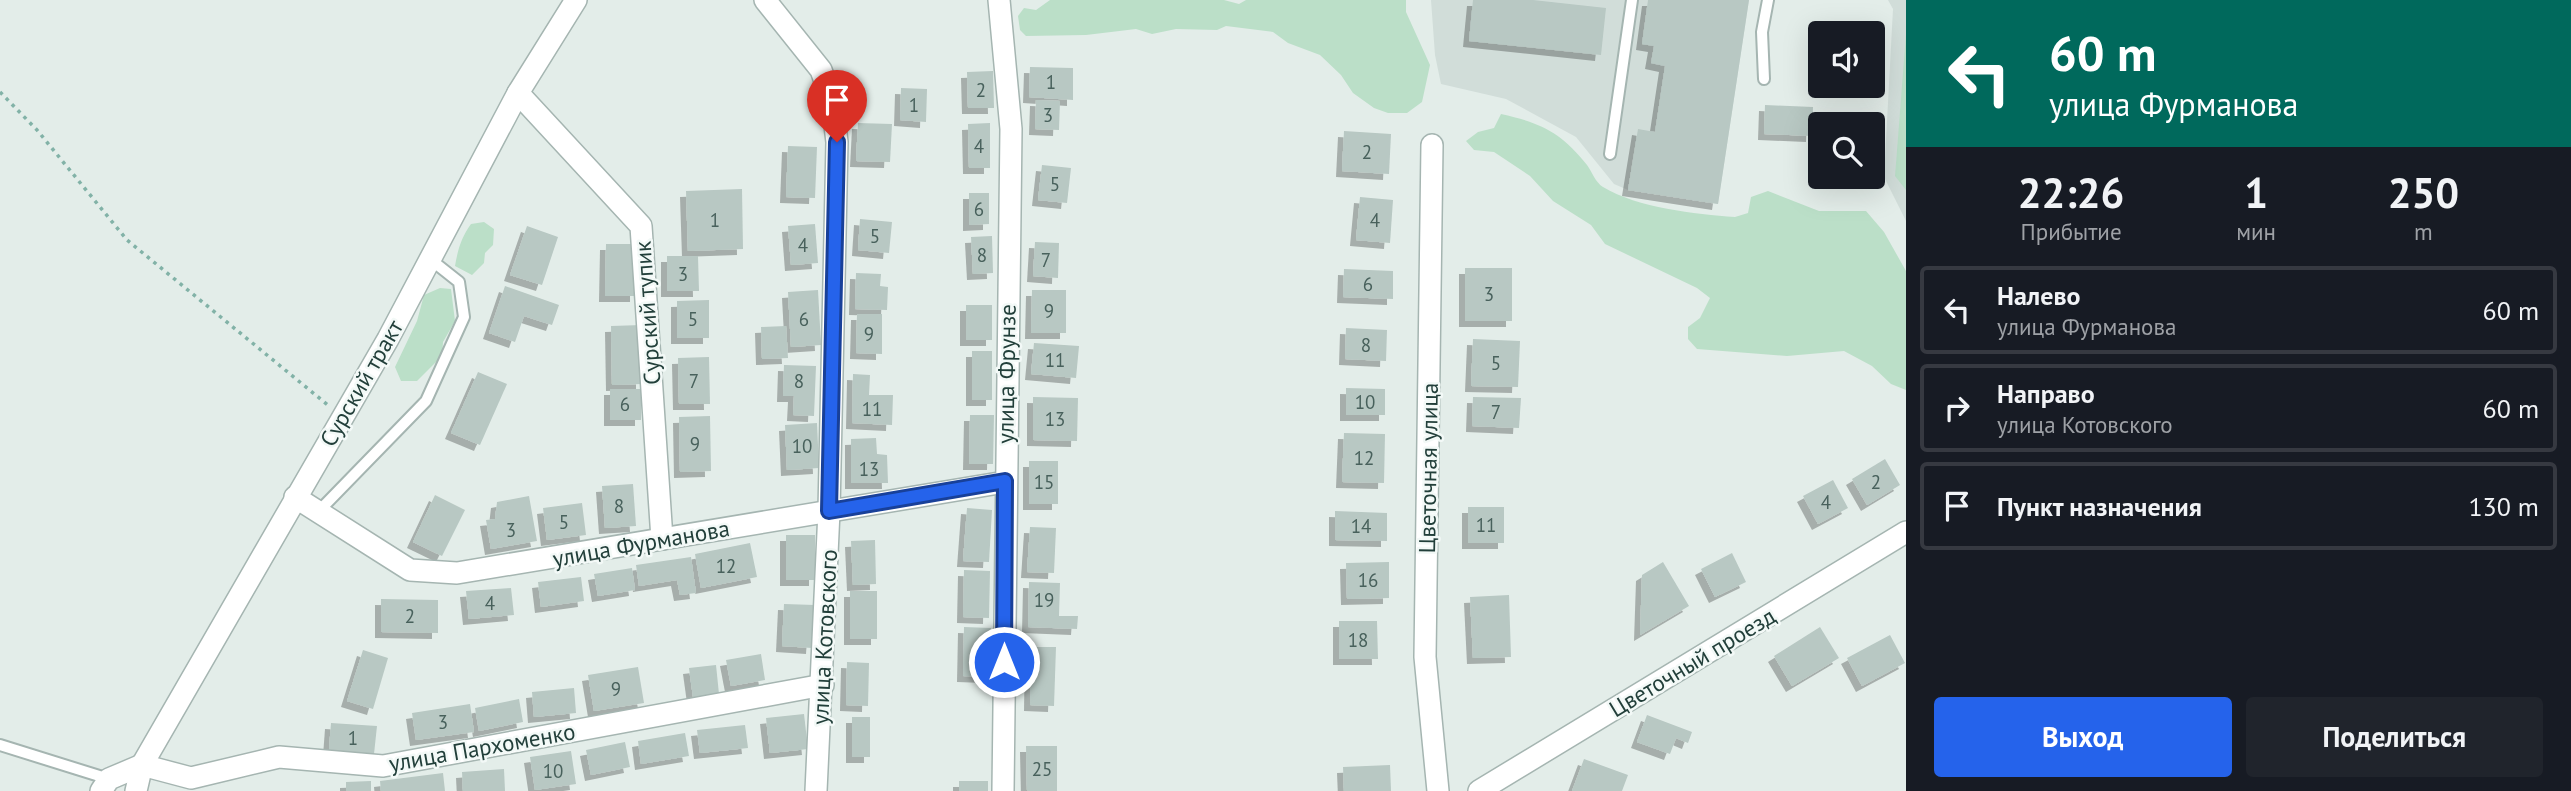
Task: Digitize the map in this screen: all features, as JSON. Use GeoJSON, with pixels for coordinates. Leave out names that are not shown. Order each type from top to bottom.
{"type":"FeatureCollection","features":[{"type":"Feature","properties":{"kind":"street","name":"Сурский тракт"},"geometry":{"type":"LineString","coordinates":[[136,791],[142,765],[430,259],[518,93],[576,0]]}},
{"type":"Feature","properties":{"kind":"street","name":"улица Котовского"},"geometry":{"type":"LineString","coordinates":[[765,0],[821,70],[832,101],[836,132],[829,511],[816,791]]}},
{"type":"Feature","properties":{"kind":"street","name":"улица Фрунзе"},"geometry":{"type":"LineString","coordinates":[[999,0],[1011,129],[1003,791]]}},
{"type":"Feature","properties":{"kind":"street","name":"Сурский тупик"},"geometry":{"type":"LineString","coordinates":[[518,93],[641,226],[662,539]]}},
{"type":"Feature","properties":{"kind":"street","name":"Цветочная улица"},"geometry":{"type":"LineString","coordinates":[[1432,145],[1425,657],[1438,791]]}},
{"type":"Feature","properties":{"kind":"street","name":"улица Фурманова"},"geometry":{"type":"LineString","coordinates":[[295,497],[410,570],[457,573],[1005,481]]}},
{"type":"Feature","properties":{"kind":"street","name":"Цветочный проезд"},"geometry":{"type":"LineString","coordinates":[[1479,791],[1906,532]]}},
{"type":"Feature","properties":{"kind":"street","name":"улица Пархоменко"},"geometry":{"type":"LineString","coordinates":[[142,765],[191,778],[279,757],[383,766],[823,685]]}},
{"type":"Feature","properties":{"kind":"street"},"geometry":{"type":"LineString","coordinates":[[105,785],[142,765]]}},
{"type":"Feature","properties":{"kind":"lane"},"geometry":{"type":"LineString","coordinates":[[1610,154],[1632,0]]}},
{"type":"Feature","properties":{"kind":"lane"},"geometry":{"type":"LineString","coordinates":[[1764,79],[1762,32],[1768,0]]}},
{"type":"Feature","properties":{"kind":"lane"},"geometry":{"type":"LineString","coordinates":[[318,513],[426,401],[464,317],[459,282],[430,259]]}},
{"type":"Feature","properties":{"kind":"lane"},"geometry":{"type":"LineString","coordinates":[[0,745],[105,785]]}},
{"type":"Feature","properties":{"kind":"path"},"geometry":{"type":"LineString","coordinates":[[0,92],[37,130],[127,240],[342,415]]}},
{"type":"Feature","properties":{"kind":"shaded area"},"geometry":{"type":"Polygon","coordinates":[[[1431,0],[1749,0],[1718,204],[1628,190],[1614,184],[1576,137],[1506,99],[1441,84],[1435,55],[1431,0]]]}},
{"type":"Feature","properties":{"kind":"shaded area"},"geometry":{"type":"Polygon","coordinates":[[[1888,0],[1906,0],[1906,221],[1885,179],[1893,9],[1888,0]]]}},
{"type":"Feature","properties":{"kind":"green space"},"geometry":{"type":"Polygon","coordinates":[[[1050,0],[1224,0],[1239,4],[1246,0],[1406,0],[1406,12],[1430,65],[1422,102],[1407,113],[1388,113],[1374,108],[1353,93],[1341,75],[1320,55],[1288,43],[1273,32],[1226,26],[1217,30],[1176,29],[1152,34],[1136,29],[1086,35],[1026,36],[1020,30],[1018,16],[1024,8],[1036,10],[1050,0]]]}},
{"type":"Feature","properties":{"kind":"green space"},"geometry":{"type":"Polygon","coordinates":[[[1906,34],[1906,190],[1895,176],[1906,34]]]}},
{"type":"Feature","properties":{"kind":"green space"},"geometry":{"type":"Polygon","coordinates":[[[1501,114],[1549,130],[1568,144],[1601,185],[1617,194],[1650,205],[1735,217],[1748,213],[1751,197],[1768,191],[1819,211],[1866,211],[1884,232],[1906,271],[1906,390],[1891,384],[1872,366],[1844,351],[1787,356],[1697,349],[1688,339],[1688,327],[1700,318],[1710,298],[1697,288],[1605,244],[1591,225],[1553,201],[1530,176],[1494,152],[1474,150],[1466,141],[1478,132],[1494,128],[1501,114]]]}},
{"type":"Feature","properties":{"kind":"green space"},"geometry":{"type":"Polygon","coordinates":[[[484,222],[494,229],[493,245],[485,253],[484,263],[472,275],[455,266],[457,254],[471,224],[484,222]]]}},
{"type":"Feature","properties":{"kind":"green space"},"geometry":{"type":"Polygon","coordinates":[[[440,288],[451,289],[455,321],[443,342],[442,356],[417,381],[401,381],[395,367],[417,321],[424,295],[440,288]]]}},
{"type":"Feature","properties":{"kind":"building"},"geometry":{"type":"Polygon","coordinates":[[[1473,0],[1533,0],[1606,8],[1601,55],[1469,41],[1473,0]]]}},
{"type":"Feature","properties":{"kind":"building"},"geometry":{"type":"Polygon","coordinates":[[[1648,0],[1749,0],[1718,204],[1628,190],[1638,129],[1655,132],[1665,66],[1651,63],[1654,46],[1642,44],[1648,0]]]}},
{"type":"Feature","properties":{"kind":"building"},"geometry":{"type":"Polygon","coordinates":[[[1030,67],[1073,68],[1073,100],[1029,97],[1030,67]]]}},
{"type":"Feature","properties":{"kind":"building"},"geometry":{"type":"Polygon","coordinates":[[[993,71],[994,108],[968,108],[967,72],[993,71]]]}},
{"type":"Feature","properties":{"kind":"building"},"geometry":{"type":"Polygon","coordinates":[[[901,88],[927,89],[926,122],[900,120],[901,88]]]}},
{"type":"Feature","properties":{"kind":"building"},"geometry":{"type":"Polygon","coordinates":[[[1036,100],[1060,101],[1059,130],[1035,129],[1036,100]]]}},
{"type":"Feature","properties":{"kind":"building"},"geometry":{"type":"Polygon","coordinates":[[[1765,105],[1813,107],[1813,112],[1808,112],[1808,136],[1764,134],[1765,105]]]}},
{"type":"Feature","properties":{"kind":"building"},"geometry":{"type":"Polygon","coordinates":[[[858,123],[892,124],[890,162],[856,161],[858,123]]]}},
{"type":"Feature","properties":{"kind":"building"},"geometry":{"type":"Polygon","coordinates":[[[990,123],[990,168],[969,168],[968,124],[990,123]]]}},
{"type":"Feature","properties":{"kind":"building"},"geometry":{"type":"Polygon","coordinates":[[[1344,131],[1391,134],[1389,174],[1342,171],[1344,131]]]}},
{"type":"Feature","properties":{"kind":"building"},"geometry":{"type":"Polygon","coordinates":[[[788,146],[817,147],[815,198],[786,197],[788,146]]]}},
{"type":"Feature","properties":{"kind":"building"},"geometry":{"type":"Polygon","coordinates":[[[1042,165],[1071,168],[1067,203],[1038,200],[1042,165]]]}},
{"type":"Feature","properties":{"kind":"building"},"geometry":{"type":"Polygon","coordinates":[[[742,189],[743,249],[688,251],[686,191],[742,189]]]}},
{"type":"Feature","properties":{"kind":"building"},"geometry":{"type":"Polygon","coordinates":[[[969,193],[989,193],[989,224],[969,225],[969,193]]]}},
{"type":"Feature","properties":{"kind":"building"},"geometry":{"type":"Polygon","coordinates":[[[1360,197],[1393,200],[1390,243],[1356,240],[1360,197]]]}},
{"type":"Feature","properties":{"kind":"building"},"geometry":{"type":"Polygon","coordinates":[[[860,219],[892,222],[889,253],[858,250],[860,219]]]}},
{"type":"Feature","properties":{"kind":"building"},"geometry":{"type":"Polygon","coordinates":[[[815,224],[818,263],[791,265],[788,226],[815,224]]]}},
{"type":"Feature","properties":{"kind":"building"},"geometry":{"type":"Polygon","coordinates":[[[527,226],[558,237],[542,285],[510,275],[527,226]]]}},
{"type":"Feature","properties":{"kind":"building"},"geometry":{"type":"Polygon","coordinates":[[[992,236],[993,273],[973,274],[971,237],[992,236]]]}},
{"type":"Feature","properties":{"kind":"building"},"geometry":{"type":"Polygon","coordinates":[[[1035,242],[1059,243],[1058,278],[1033,276],[1035,242]]]}},
{"type":"Feature","properties":{"kind":"building"},"geometry":{"type":"Polygon","coordinates":[[[606,244],[636,244],[636,296],[605,296],[606,244]]]}},
{"type":"Feature","properties":{"kind":"building"},"geometry":{"type":"Polygon","coordinates":[[[667,256],[698,256],[699,291],[667,291],[667,256]]]}},
{"type":"Feature","properties":{"kind":"building"},"geometry":{"type":"Polygon","coordinates":[[[1465,268],[1512,268],[1512,321],[1465,321],[1465,268]]]}},
{"type":"Feature","properties":{"kind":"building"},"geometry":{"type":"Polygon","coordinates":[[[1344,269],[1393,271],[1393,299],[1343,297],[1344,269]]]}},
{"type":"Feature","properties":{"kind":"building"},"geometry":{"type":"Polygon","coordinates":[[[856,273],[881,274],[880,286],[888,287],[887,310],[855,309],[856,273]]]}},
{"type":"Feature","properties":{"kind":"building"},"geometry":{"type":"Polygon","coordinates":[[[505,286],[559,305],[552,325],[524,316],[515,342],[489,333],[505,286]]]}},
{"type":"Feature","properties":{"kind":"building"},"geometry":{"type":"Polygon","coordinates":[[[818,290],[821,345],[791,347],[788,292],[818,290]]]}},
{"type":"Feature","properties":{"kind":"building"},"geometry":{"type":"Polygon","coordinates":[[[1032,290],[1066,290],[1066,333],[1031,333],[1032,290]]]}},
{"type":"Feature","properties":{"kind":"building"},"geometry":{"type":"Polygon","coordinates":[[[709,300],[709,338],[677,338],[677,301],[709,300]]]}},
{"type":"Feature","properties":{"kind":"building"},"geometry":{"type":"Polygon","coordinates":[[[966,305],[992,305],[992,340],[966,340],[966,305]]]}},
{"type":"Feature","properties":{"kind":"building"},"geometry":{"type":"Polygon","coordinates":[[[857,314],[882,314],[882,354],[856,353],[857,314]]]}},
{"type":"Feature","properties":{"kind":"building"},"geometry":{"type":"Polygon","coordinates":[[[642,325],[642,384],[612,385],[611,326],[642,325]]]}},
{"type":"Feature","properties":{"kind":"building"},"geometry":{"type":"Polygon","coordinates":[[[786,326],[788,358],[762,359],[761,327],[786,326]]]}},
{"type":"Feature","properties":{"kind":"building"},"geometry":{"type":"Polygon","coordinates":[[[1346,328],[1387,330],[1386,361],[1345,359],[1346,328]]]}},
{"type":"Feature","properties":{"kind":"building"},"geometry":{"type":"Polygon","coordinates":[[[1473,339],[1520,341],[1518,387],[1471,386],[1473,339]]]}},
{"type":"Feature","properties":{"kind":"building"},"geometry":{"type":"Polygon","coordinates":[[[1034,343],[1079,346],[1076,378],[1031,374],[1034,343]]]}},
{"type":"Feature","properties":{"kind":"building"},"geometry":{"type":"Polygon","coordinates":[[[972,351],[992,351],[992,400],[972,400],[972,351]]]}},
{"type":"Feature","properties":{"kind":"building"},"geometry":{"type":"Polygon","coordinates":[[[709,357],[710,404],[679,404],[678,358],[709,357]]]}},
{"type":"Feature","properties":{"kind":"building"},"geometry":{"type":"Polygon","coordinates":[[[784,365],[816,366],[814,416],[793,415],[794,396],[783,396],[784,365]]]}},
{"type":"Feature","properties":{"kind":"building"},"geometry":{"type":"Polygon","coordinates":[[[478,372],[507,384],[480,445],[451,433],[478,372]]]}},
{"type":"Feature","properties":{"kind":"building"},"geometry":{"type":"Polygon","coordinates":[[[853,374],[870,375],[869,395],[893,395],[892,425],[852,423],[853,374]]]}},
{"type":"Feature","properties":{"kind":"building"},"geometry":{"type":"Polygon","coordinates":[[[1346,388],[1385,389],[1385,415],[1346,415],[1346,388]]]}},
{"type":"Feature","properties":{"kind":"building"},"geometry":{"type":"Polygon","coordinates":[[[610,389],[641,389],[641,420],[610,420],[610,389]]]}},
{"type":"Feature","properties":{"kind":"building"},"geometry":{"type":"Polygon","coordinates":[[[1033,397],[1078,398],[1077,441],[1033,440],[1033,397]]]}},
{"type":"Feature","properties":{"kind":"building"},"geometry":{"type":"Polygon","coordinates":[[[1473,397],[1521,398],[1519,428],[1472,426],[1473,397]]]}},
{"type":"Feature","properties":{"kind":"building"},"geometry":{"type":"Polygon","coordinates":[[[970,415],[994,415],[993,464],[969,464],[970,415]]]}},
{"type":"Feature","properties":{"kind":"building"},"geometry":{"type":"Polygon","coordinates":[[[710,416],[711,471],[680,472],[679,417],[710,416]]]}},
{"type":"Feature","properties":{"kind":"building"},"geometry":{"type":"Polygon","coordinates":[[[817,423],[819,468],[787,470],[785,425],[817,423]]]}},
{"type":"Feature","properties":{"kind":"building"},"geometry":{"type":"Polygon","coordinates":[[[1344,433],[1385,434],[1384,483],[1342,482],[1344,433]]]}},
{"type":"Feature","properties":{"kind":"building"},"geometry":{"type":"Polygon","coordinates":[[[876,438],[877,454],[887,455],[888,483],[851,483],[851,439],[876,438]]]}},
{"type":"Feature","properties":{"kind":"building"},"geometry":{"type":"Polygon","coordinates":[[[1885,459],[1900,485],[1867,505],[1852,479],[1885,459]]]}},
{"type":"Feature","properties":{"kind":"building"},"geometry":{"type":"Polygon","coordinates":[[[1029,461],[1058,461],[1058,504],[1029,504],[1029,461]]]}},
{"type":"Feature","properties":{"kind":"building"},"geometry":{"type":"Polygon","coordinates":[[[1833,480],[1848,508],[1818,524],[1803,496],[1833,480]]]}},
{"type":"Feature","properties":{"kind":"building"},"geometry":{"type":"Polygon","coordinates":[[[633,484],[636,526],[605,528],[602,486],[633,484]]]}},
{"type":"Feature","properties":{"kind":"building"},"geometry":{"type":"Polygon","coordinates":[[[435,495],[465,510],[442,556],[413,542],[435,495]]]}},
{"type":"Feature","properties":{"kind":"building"},"geometry":{"type":"Polygon","coordinates":[[[529,496],[537,541],[491,549],[486,520],[495,519],[497,502],[529,496]]]}},
{"type":"Feature","properties":{"kind":"building"},"geometry":{"type":"Polygon","coordinates":[[[582,503],[586,535],[547,540],[543,508],[582,503]]]}},
{"type":"Feature","properties":{"kind":"building"},"geometry":{"type":"Polygon","coordinates":[[[1468,507],[1504,507],[1504,543],[1468,543],[1468,507]]]}},
{"type":"Feature","properties":{"kind":"building"},"geometry":{"type":"Polygon","coordinates":[[[967,508],[992,510],[989,562],[963,561],[967,508]]]}},
{"type":"Feature","properties":{"kind":"building"},"geometry":{"type":"Polygon","coordinates":[[[1335,511],[1387,513],[1387,541],[1335,540],[1335,511]]]}},
{"type":"Feature","properties":{"kind":"building"},"geometry":{"type":"Polygon","coordinates":[[[1030,527],[1056,528],[1054,573],[1027,572],[1030,527]]]}},
{"type":"Feature","properties":{"kind":"building"},"geometry":{"type":"Polygon","coordinates":[[[786,535],[815,535],[815,580],[786,580],[786,535]]]}},
{"type":"Feature","properties":{"kind":"building"},"geometry":{"type":"Polygon","coordinates":[[[875,540],[876,584],[853,585],[851,541],[875,540]]]}},
{"type":"Feature","properties":{"kind":"building"},"geometry":{"type":"Polygon","coordinates":[[[750,543],[757,577],[701,588],[695,554],[750,543]]]}},
{"type":"Feature","properties":{"kind":"building"},"geometry":{"type":"Polygon","coordinates":[[[1732,553],[1746,582],[1715,597],[1701,569],[1732,553]]]}},
{"type":"Feature","properties":{"kind":"building"},"geometry":{"type":"Polygon","coordinates":[[[691,557],[696,593],[680,595],[677,580],[639,586],[636,565],[691,557]]]}},
{"type":"Feature","properties":{"kind":"building"},"geometry":{"type":"Polygon","coordinates":[[[1389,562],[1389,598],[1347,599],[1346,563],[1389,562]]]}},
{"type":"Feature","properties":{"kind":"building"},"geometry":{"type":"Polygon","coordinates":[[[1663,562],[1689,606],[1640,635],[1642,575],[1663,562]]]}},
{"type":"Feature","properties":{"kind":"building"},"geometry":{"type":"Polygon","coordinates":[[[632,568],[635,590],[598,596],[594,574],[632,568]]]}},
{"type":"Feature","properties":{"kind":"building"},"geometry":{"type":"Polygon","coordinates":[[[964,570],[990,571],[989,618],[963,617],[964,570]]]}},
{"type":"Feature","properties":{"kind":"building"},"geometry":{"type":"Polygon","coordinates":[[[581,577],[584,601],[541,607],[538,582],[581,577]]]}},
{"type":"Feature","properties":{"kind":"building"},"geometry":{"type":"Polygon","coordinates":[[[1029,582],[1060,583],[1059,616],[1078,616],[1077,629],[1028,627],[1029,582]]]}},
{"type":"Feature","properties":{"kind":"building"},"geometry":{"type":"Polygon","coordinates":[[[511,588],[514,615],[469,619],[466,591],[511,588]]]}},
{"type":"Feature","properties":{"kind":"building"},"geometry":{"type":"Polygon","coordinates":[[[850,591],[877,591],[877,639],[850,639],[850,591]]]}},
{"type":"Feature","properties":{"kind":"building"},"geometry":{"type":"Polygon","coordinates":[[[1509,595],[1511,657],[1473,658],[1470,597],[1509,595]]]}},
{"type":"Feature","properties":{"kind":"building"},"geometry":{"type":"Polygon","coordinates":[[[381,599],[438,600],[438,633],[381,632],[381,599]]]}},
{"type":"Feature","properties":{"kind":"building"},"geometry":{"type":"Polygon","coordinates":[[[784,604],[815,605],[812,648],[782,646],[784,604]]]}},
{"type":"Feature","properties":{"kind":"building"},"geometry":{"type":"Polygon","coordinates":[[[1339,621],[1377,621],[1378,659],[1339,659],[1339,621]]]}},
{"type":"Feature","properties":{"kind":"building"},"geometry":{"type":"Polygon","coordinates":[[[964,627],[991,628],[990,677],[963,676],[964,627]]]}},
{"type":"Feature","properties":{"kind":"building"},"geometry":{"type":"Polygon","coordinates":[[[1820,627],[1839,658],[1792,686],[1774,656],[1820,627]]]}},
{"type":"Feature","properties":{"kind":"building"},"geometry":{"type":"Polygon","coordinates":[[[1890,635],[1905,663],[1862,686],[1847,658],[1890,635]]]}},
{"type":"Feature","properties":{"kind":"building"},"geometry":{"type":"Polygon","coordinates":[[[1031,647],[1056,647],[1054,706],[1030,705],[1031,647]]]}},
{"type":"Feature","properties":{"kind":"building"},"geometry":{"type":"Polygon","coordinates":[[[363,650],[388,658],[373,709],[347,701],[363,650]]]}},
{"type":"Feature","properties":{"kind":"building"},"geometry":{"type":"Polygon","coordinates":[[[761,654],[765,680],[731,686],[726,660],[761,654]]]}},
{"type":"Feature","properties":{"kind":"building"},"geometry":{"type":"Polygon","coordinates":[[[847,662],[869,663],[868,706],[846,705],[847,662]]]}},
{"type":"Feature","properties":{"kind":"building"},"geometry":{"type":"Polygon","coordinates":[[[716,665],[719,694],[693,697],[689,668],[716,665]]]}},
{"type":"Feature","properties":{"kind":"building"},"geometry":{"type":"Polygon","coordinates":[[[638,667],[644,703],[594,711],[588,675],[638,667]]]}},
{"type":"Feature","properties":{"kind":"building"},"geometry":{"type":"Polygon","coordinates":[[[574,688],[576,713],[534,717],[532,692],[574,688]]]}},
{"type":"Feature","properties":{"kind":"building"},"geometry":{"type":"Polygon","coordinates":[[[519,699],[523,722],[479,731],[475,708],[519,699]]]}},
{"type":"Feature","properties":{"kind":"building"},"geometry":{"type":"Polygon","coordinates":[[[470,704],[474,732],[416,740],[412,713],[470,704]]]}},
{"type":"Feature","properties":{"kind":"building"},"geometry":{"type":"Polygon","coordinates":[[[804,714],[808,749],[770,753],[766,718],[804,714]]]}},
{"type":"Feature","properties":{"kind":"building"},"geometry":{"type":"Polygon","coordinates":[[[1647,715],[1692,732],[1688,743],[1676,738],[1670,754],[1637,742],[1647,715]]]}},
{"type":"Feature","properties":{"kind":"building"},"geometry":{"type":"Polygon","coordinates":[[[852,717],[870,717],[870,757],[852,757],[852,717]]]}},
{"type":"Feature","properties":{"kind":"building"},"geometry":{"type":"Polygon","coordinates":[[[331,723],[377,726],[374,754],[329,750],[331,723]]]}},
{"type":"Feature","properties":{"kind":"building"},"geometry":{"type":"Polygon","coordinates":[[[745,725],[748,748],[700,753],[697,730],[745,725]]]}},
{"type":"Feature","properties":{"kind":"building"},"geometry":{"type":"Polygon","coordinates":[[[685,733],[689,756],[641,764],[638,741],[685,733]]]}},
{"type":"Feature","properties":{"kind":"building"},"geometry":{"type":"Polygon","coordinates":[[[625,742],[630,767],[591,775],[586,750],[625,742]]]}},
{"type":"Feature","properties":{"kind":"building"},"geometry":{"type":"Polygon","coordinates":[[[1026,746],[1057,746],[1057,791],[1027,791],[1026,746]]]}},
{"type":"Feature","properties":{"kind":"building"},"geometry":{"type":"Polygon","coordinates":[[[571,751],[576,784],[535,790],[530,757],[571,751]]]}},
{"type":"Feature","properties":{"kind":"building"},"geometry":{"type":"Polygon","coordinates":[[[1584,759],[1628,775],[1622,791],[1572,791],[1584,759]]]}},
{"type":"Feature","properties":{"kind":"building"},"geometry":{"type":"Polygon","coordinates":[[[1390,765],[1391,791],[1344,791],[1343,767],[1390,765]]]}},
{"type":"Feature","properties":{"kind":"building"},"geometry":{"type":"Polygon","coordinates":[[[504,769],[505,791],[463,791],[462,772],[504,769]]]}},
{"type":"Feature","properties":{"kind":"building"},"geometry":{"type":"Polygon","coordinates":[[[443,773],[445,791],[381,791],[380,781],[443,773]]]}},
{"type":"Feature","properties":{"kind":"building"},"geometry":{"type":"Polygon","coordinates":[[[371,781],[371,791],[346,791],[346,782],[371,781]]]}},
{"type":"Feature","properties":{"kind":"building"},"geometry":{"type":"Polygon","coordinates":[[[959,781],[988,781],[988,791],[959,791],[959,781]]]}},
{"type":"Feature","properties":{"kind":"route"},"geometry":{"type":"LineString","coordinates":[[837,142],[829,511],[1005,481],[1004,662]]}}]}
